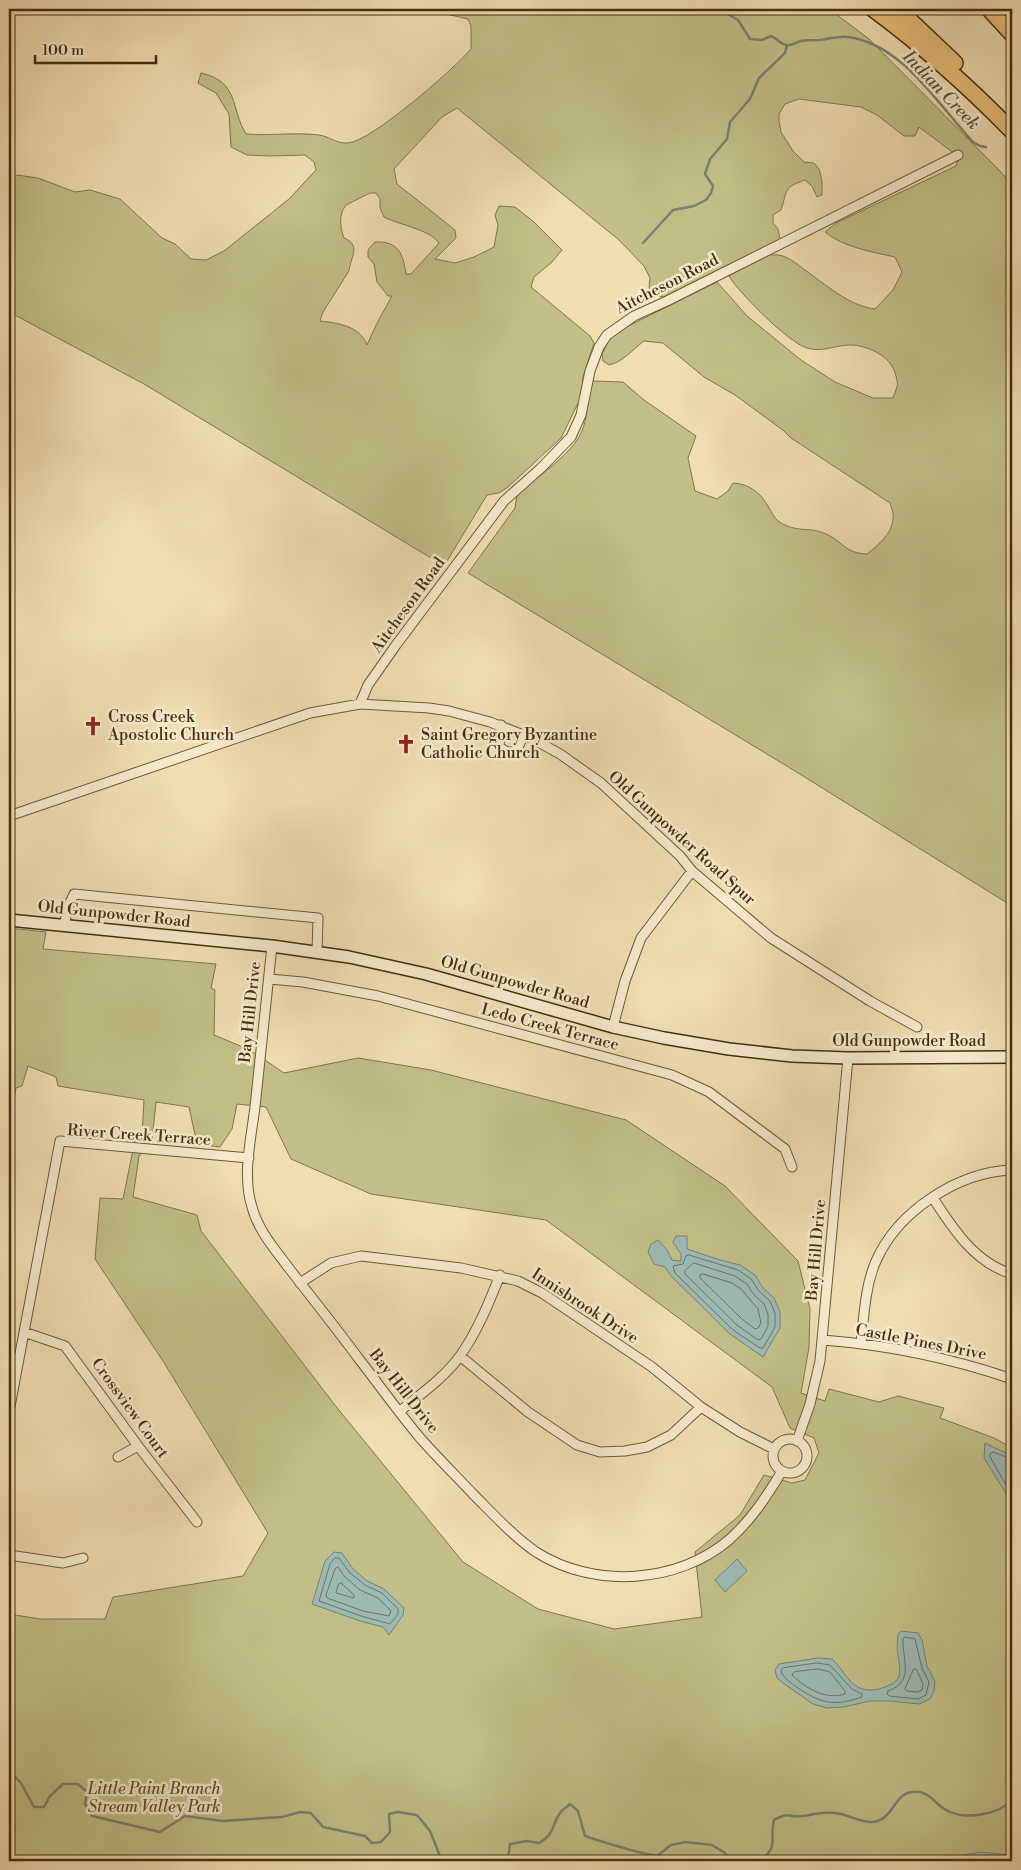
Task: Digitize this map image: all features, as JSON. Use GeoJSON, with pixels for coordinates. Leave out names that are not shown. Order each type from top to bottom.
{"type":"FeatureCollection","features":[{"type":"Feature","properties":{"kind":"highway"},"geometry":{"type":"LineString","coordinates":[[873,9],[924,49],[974,93],[1012,131]]}},
{"type":"Feature","properties":{"kind":"highway"},"geometry":{"type":"LineString","coordinates":[[898,9],[979,88],[1012,126]]}},
{"type":"Feature","properties":{"kind":"highway"},"geometry":{"type":"LineString","coordinates":[[989,9],[1012,34]]}},
{"type":"Feature","properties":{"kind":"main road","name":"Old Gunpowder Road"},"geometry":{"type":"LineString","coordinates":[[9,920],[272,946],[374,962],[426,974],[614,1027],[729,1049],[792,1056],[848,1058],[1012,1057]]}},
{"type":"Feature","properties":{"kind":"street","name":"Aitcheson Road"},"geometry":{"type":"LineString","coordinates":[[360,704],[368,686],[396,645],[504,501],[572,437],[582,414],[590,371],[599,347],[607,335],[634,316],[958,155]]}},
{"type":"Feature","properties":{"kind":"street","name":"Old Gunpowder Road Spur"},"geometry":{"type":"LineString","coordinates":[[9,816],[310,713],[360,704],[449,711],[501,725],[553,750],[601,783],[680,856],[692,872],[771,938],[863,997],[917,1027]]}},
{"type":"Feature","properties":{"kind":"street"},"geometry":{"type":"LineString","coordinates":[[501,725],[499,746],[504,751],[516,751],[524,735]]}},
{"type":"Feature","properties":{"kind":"street"},"geometry":{"type":"LineString","coordinates":[[614,1027],[625,981],[641,938],[692,872]]}},
{"type":"Feature","properties":{"kind":"street"},"geometry":{"type":"LineString","coordinates":[[64,925],[74,894],[318,918],[317,952]]}},
{"type":"Feature","properties":{"kind":"street","name":"Bay Hill Drive"},"geometry":{"type":"LineString","coordinates":[[272,946],[249,1158],[248,1194],[256,1221],[300,1283],[438,1458],[488,1509],[521,1540],[536,1551],[564,1565],[610,1576],[642,1576],[659,1573],[694,1562],[708,1554],[729,1539],[752,1517],[782,1471]]}},
{"type":"Feature","properties":{"kind":"street","name":"Ledo Creek Terrace"},"geometry":{"type":"LineString","coordinates":[[269,979],[303,982],[378,996],[672,1075],[709,1092],[786,1149],[792,1167]]}},
{"type":"Feature","properties":{"kind":"street","name":"Bay Hill Drive"},"geometry":{"type":"LineString","coordinates":[[797,1441],[814,1391],[823,1340],[848,1058]]}},
{"type":"Feature","properties":{"kind":"street","name":"River Creek Terrace"},"geometry":{"type":"LineString","coordinates":[[9,1412],[60,1141],[249,1158]]}},
{"type":"Feature","properties":{"kind":"street"},"geometry":{"type":"LineString","coordinates":[[861,1343],[866,1300],[876,1262],[884,1245],[907,1218],[933,1198],[960,1181],[989,1172],[1012,1170]]}},
{"type":"Feature","properties":{"kind":"street"},"geometry":{"type":"LineString","coordinates":[[933,1198],[947,1221],[970,1249],[997,1268],[1012,1274]]}},
{"type":"Feature","properties":{"kind":"street","name":"Innisbrook Drive"},"geometry":{"type":"LineString","coordinates":[[300,1283],[331,1263],[361,1256],[461,1268],[500,1275],[518,1281],[550,1298],[652,1367],[701,1408],[740,1432],[774,1449]]}},
{"type":"Feature","properties":{"kind":"street"},"geometry":{"type":"LineString","coordinates":[[400,1411],[434,1384],[460,1356],[480,1320],[500,1275]]}},
{"type":"Feature","properties":{"kind":"street","name":"Crossview Court"},"geometry":{"type":"LineString","coordinates":[[24,1332],[65,1346],[138,1446],[197,1522]]}},
{"type":"Feature","properties":{"kind":"street","name":"Castle Pines Drive"},"geometry":{"type":"LineString","coordinates":[[823,1340],[861,1343],[960,1363],[1012,1379]]}},
{"type":"Feature","properties":{"kind":"street"},"geometry":{"type":"LineString","coordinates":[[460,1356],[528,1412],[576,1445],[600,1452],[624,1451],[647,1447],[671,1435],[701,1408]]}},
{"type":"Feature","properties":{"kind":"street"},"geometry":{"type":"LineString","coordinates":[[787,1439],[797,1441],[806,1453],[805,1463],[798,1471],[787,1473],[782,1471],[773,1459],[774,1449],[787,1439]]}},
{"type":"Feature","properties":{"kind":"street"},"geometry":{"type":"LineString","coordinates":[[118,1457],[138,1446]]}},
{"type":"Feature","properties":{"kind":"street"},"geometry":{"type":"LineString","coordinates":[[9,1555],[63,1563],[83,1558]]}},
{"type":"Feature","properties":{"kind":"green space"},"geometry":{"type":"Polygon","coordinates":[[[424,9],[829,9],[869,39],[1001,172],[1012,186],[1012,906],[795,771],[468,573],[515,508],[517,495],[561,458],[576,441],[584,427],[593,381],[623,382],[644,400],[696,436],[688,458],[695,491],[717,499],[728,491],[733,483],[745,485],[759,494],[775,518],[785,525],[797,529],[820,532],[832,537],[853,552],[867,554],[880,543],[890,530],[892,524],[893,515],[890,503],[791,438],[735,395],[704,377],[663,343],[644,341],[623,358],[609,365],[603,361],[602,354],[612,334],[717,282],[747,316],[801,360],[835,382],[873,398],[893,398],[897,386],[894,369],[880,354],[867,348],[853,345],[813,349],[799,344],[777,328],[743,294],[729,276],[758,258],[778,255],[792,261],[847,299],[856,304],[875,309],[893,290],[902,272],[895,257],[867,251],[840,242],[825,232],[836,223],[956,166],[959,157],[919,127],[915,136],[904,136],[877,115],[861,107],[799,99],[785,104],[779,114],[781,132],[793,151],[804,162],[814,163],[819,169],[822,181],[822,195],[817,197],[812,186],[805,180],[793,185],[787,190],[781,210],[773,215],[773,223],[778,229],[780,239],[664,297],[655,296],[649,288],[650,278],[644,266],[619,240],[457,108],[442,117],[394,169],[397,184],[455,230],[456,238],[435,259],[455,263],[474,257],[494,247],[498,225],[495,215],[499,206],[515,207],[534,222],[562,250],[552,262],[534,277],[531,287],[590,336],[594,343],[583,377],[582,395],[561,438],[508,487],[499,493],[487,495],[444,566],[144,384],[9,312],[9,180],[17,175],[38,178],[75,192],[90,190],[120,199],[162,238],[175,244],[191,259],[206,260],[224,251],[289,199],[316,170],[314,162],[305,155],[247,155],[231,147],[229,114],[216,93],[198,83],[201,73],[213,77],[228,89],[246,134],[310,134],[348,143],[359,139],[393,118],[462,59],[471,49],[471,26],[468,19],[424,9]],[[370,193],[348,204],[341,215],[344,238],[353,244],[354,252],[349,271],[323,312],[320,321],[341,324],[354,330],[364,339],[367,345],[392,296],[388,296],[377,282],[374,264],[368,257],[368,250],[375,242],[383,242],[395,246],[403,260],[406,274],[411,274],[439,243],[428,234],[384,217],[380,208],[380,199],[376,193],[370,193]]]}},
{"type":"Feature","properties":{"kind":"green space","name":"Little Paint Branch Stream Valley Park"},"geometry":{"type":"Polygon","coordinates":[[[9,928],[46,932],[43,949],[216,964],[211,988],[215,990],[214,1035],[250,1050],[284,1073],[358,1058],[431,1070],[626,1120],[725,1186],[798,1261],[810,1309],[809,1347],[801,1393],[825,1401],[829,1389],[879,1402],[898,1396],[944,1408],[940,1418],[994,1438],[1012,1448],[1012,1861],[9,1861],[9,1614],[40,1619],[105,1619],[113,1597],[243,1576],[268,1533],[163,1361],[95,1259],[100,1198],[123,1199],[135,1140],[142,1135],[144,1100],[58,1086],[56,1077],[28,1066],[22,1086],[16,1088],[9,1128],[9,928]],[[156,1102],[152,1140],[139,1156],[133,1197],[197,1215],[201,1231],[338,1409],[463,1562],[538,1609],[614,1629],[702,1617],[695,1552],[740,1515],[764,1475],[792,1483],[805,1480],[819,1453],[814,1438],[790,1428],[772,1387],[546,1220],[371,1194],[291,1159],[266,1107],[237,1104],[232,1129],[220,1147],[197,1144],[189,1107],[156,1102]]]}},
{"type":"Feature","properties":{"kind":"water"},"geometry":{"type":"Polygon","coordinates":[[[676,1236],[687,1236],[687,1249],[740,1265],[755,1275],[763,1288],[774,1298],[780,1312],[780,1328],[763,1357],[730,1334],[671,1276],[665,1267],[654,1264],[648,1252],[651,1244],[658,1240],[667,1250],[672,1260],[681,1261],[681,1254],[673,1242],[676,1236]]]}},
{"type":"Feature","properties":{"kind":"water"},"geometry":{"type":"Polygon","coordinates":[[[985,1443],[1012,1456],[1012,1497],[1007,1495],[984,1458],[985,1443]]]}},
{"type":"Feature","properties":{"kind":"water"},"geometry":{"type":"Polygon","coordinates":[[[334,1552],[342,1553],[353,1569],[367,1581],[384,1589],[404,1608],[403,1615],[389,1635],[383,1627],[312,1604],[325,1561],[334,1552]]]}},
{"type":"Feature","properties":{"kind":"water"},"geometry":{"type":"Polygon","coordinates":[[[737,1559],[747,1571],[725,1592],[715,1580],[737,1559]]]}},
{"type":"Feature","properties":{"kind":"water"},"geometry":{"type":"Polygon","coordinates":[[[901,1631],[918,1633],[922,1640],[927,1666],[935,1681],[934,1691],[930,1699],[919,1704],[870,1701],[843,1707],[827,1708],[813,1704],[777,1678],[775,1670],[779,1664],[818,1658],[832,1659],[856,1686],[869,1690],[882,1688],[894,1683],[899,1676],[900,1667],[897,1643],[898,1635],[901,1631]]]}},
{"type":"Feature","properties":{"kind":"water"},"geometry":{"type":"Polygon","coordinates":[[[980,1852],[1010,1855],[1012,1856],[1012,1861],[942,1861],[944,1859],[980,1852]]]}},
{"type":"Feature","properties":{"kind":"waterway","name":"Indian Creek"},"geometry":{"type":"LineString","coordinates":[[719,9],[738,20],[750,39],[762,40],[771,36],[783,44],[789,45],[801,41],[847,37],[867,42],[885,51],[918,78],[973,142],[986,147]]}},
{"type":"Feature","properties":{"kind":"waterway"},"geometry":{"type":"LineString","coordinates":[[643,243],[673,210],[694,206],[706,200],[713,186],[705,174],[710,159],[727,139],[730,122],[750,99],[759,78],[785,53],[787,45]]}},
{"type":"Feature","properties":{"kind":"waterway"},"geometry":{"type":"LineString","coordinates":[[9,1771],[21,1783],[34,1807],[44,1807],[50,1796],[63,1784],[78,1784],[87,1792],[85,1804],[92,1816],[160,1832],[185,1816],[222,1821],[282,1817],[300,1812],[311,1813],[323,1827],[365,1836],[372,1843],[381,1842],[390,1832],[389,1814],[398,1812],[417,1815],[430,1831],[440,1856],[451,1861]]}},
{"type":"Feature","properties":{"kind":"waterway"},"geometry":{"type":"LineString","coordinates":[[759,1861],[772,1847],[774,1820],[783,1816],[831,1813],[867,1822],[878,1821],[889,1813],[901,1797],[912,1792],[924,1793],[948,1811],[964,1815],[990,1812],[999,1809],[1012,1800]]}},
{"type":"Feature","properties":{"kind":"waterway"},"geometry":{"type":"LineString","coordinates":[[508,1861],[510,1844],[527,1841],[539,1843],[544,1840],[550,1833],[560,1813],[570,1804],[578,1811],[585,1836],[657,1856],[671,1845],[685,1842],[712,1845],[725,1853],[732,1861]]}},
{"type":"Feature","properties":{"kind":"place","name":"Cross Creek Apostolic Church"},"geometry":{"type":"Point","coordinates":[93,726]}},
{"type":"Feature","properties":{"kind":"place","name":"Saint Gregory Byzantine Catholic Church"},"geometry":{"type":"Point","coordinates":[406,744]}}]}
